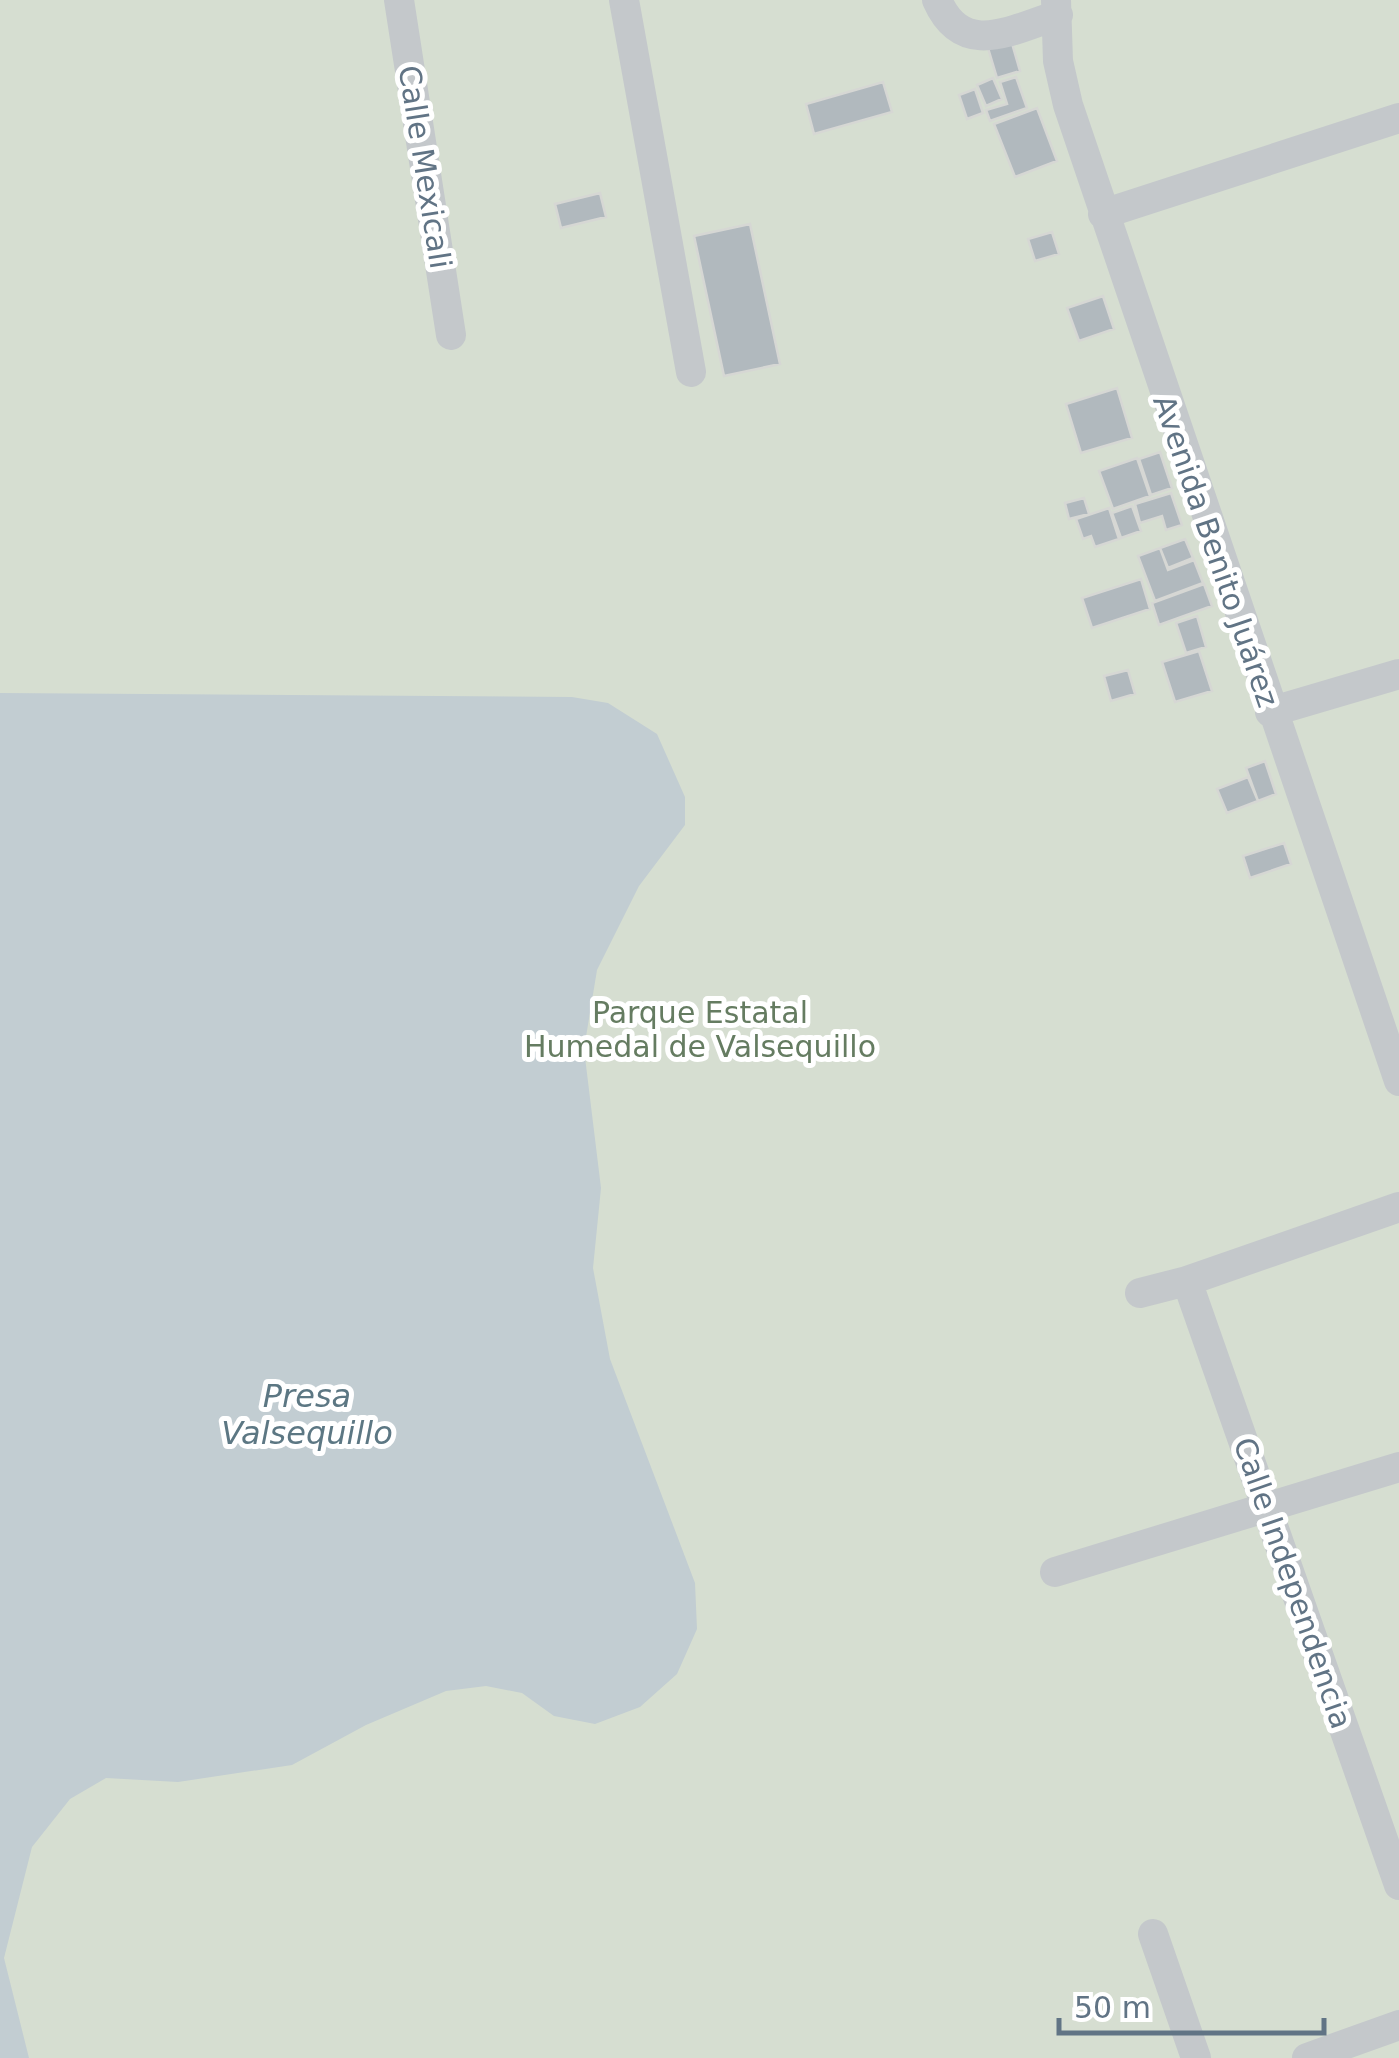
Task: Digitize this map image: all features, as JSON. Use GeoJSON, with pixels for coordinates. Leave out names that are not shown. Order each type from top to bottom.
{"type":"FeatureCollection","features":[{"type":"Feature","properties":{"kind":"street","name":"Calle Mexicali"},"geometry":{"type":"LineString","coordinates":[[399,0],[451,334]]}},
{"type":"Feature","properties":{"kind":"street"},"geometry":{"type":"LineString","coordinates":[[624,0],[691,372]]}},
{"type":"Feature","properties":{"kind":"street"},"geometry":{"type":"LineString","coordinates":[[944,12],[972,36],[995,35],[1057,8]]}},
{"type":"Feature","properties":{"kind":"street","name":"Avenida Benito Juárez"},"geometry":{"type":"LineString","coordinates":[[1057,8],[1061,76],[1103,214],[1399,1081]]}},
{"type":"Feature","properties":{"kind":"street"},"geometry":{"type":"LineString","coordinates":[[1103,214],[1399,118]]}},
{"type":"Feature","properties":{"kind":"street"},"geometry":{"type":"LineString","coordinates":[[1270,712],[1399,674]]}},
{"type":"Feature","properties":{"kind":"street"},"geometry":{"type":"LineString","coordinates":[[1140,1292],[1187,1281],[1399,1207]]}},
{"type":"Feature","properties":{"kind":"street","name":"Calle Independencia"},"geometry":{"type":"LineString","coordinates":[[1187,1281],[1399,1886]]}},
{"type":"Feature","properties":{"kind":"street"},"geometry":{"type":"LineString","coordinates":[[1055,1572],[1399,1467]]}},
{"type":"Feature","properties":{"kind":"street"},"geometry":{"type":"LineString","coordinates":[[1153,1934],[1196,2058]]}},
{"type":"Feature","properties":{"kind":"street"},"geometry":{"type":"LineString","coordinates":[[1307,2058],[1399,2025]]}},
{"type":"Feature","properties":{"kind":"green space","name":"Parque Estatal Humedal de Valsequillo"},"geometry":{"type":"Polygon","coordinates":[[[0,0],[1399,0],[1399,2058],[0,2058],[0,0]]]}},
{"type":"Feature","properties":{"kind":"water","name":"Presa Valsequillo"},"geometry":{"type":"Polygon","coordinates":[[[0,693],[572,697],[608,703],[657,734],[685,797],[685,825],[639,886],[597,970],[584,1049],[601,1188],[593,1268],[610,1359],[695,1583],[697,1629],[677,1674],[640,1707],[595,1724],[554,1716],[522,1693],[486,1686],[446,1691],[366,1725],[292,1765],[178,1782],[106,1778],[70,1799],[32,1847],[4,1958],[29,2058],[0,2058],[0,693]]]}},
{"type":"Feature","properties":{"kind":"building"},"geometry":{"type":"Polygon","coordinates":[[[1011,40],[1020,71],[997,78],[988,48],[1011,40]]]}},
{"type":"Feature","properties":{"kind":"building"},"geometry":{"type":"Polygon","coordinates":[[[1016,77],[1027,108],[990,121],[986,110],[1007,104],[1000,82],[1016,77]]]}},
{"type":"Feature","properties":{"kind":"building"},"geometry":{"type":"Polygon","coordinates":[[[993,78],[1002,99],[986,106],[977,85],[993,78]]]}},
{"type":"Feature","properties":{"kind":"building"},"geometry":{"type":"Polygon","coordinates":[[[883,82],[892,112],[814,134],[806,104],[883,82]]]}},
{"type":"Feature","properties":{"kind":"building"},"geometry":{"type":"Polygon","coordinates":[[[975,89],[983,113],[967,119],[959,95],[975,89]]]}},
{"type":"Feature","properties":{"kind":"building"},"geometry":{"type":"Polygon","coordinates":[[[1037,108],[1057,161],[1015,177],[994,124],[1037,108]]]}},
{"type":"Feature","properties":{"kind":"building"},"geometry":{"type":"Polygon","coordinates":[[[600,193],[606,217],[561,228],[555,204],[600,193]]]}},
{"type":"Feature","properties":{"kind":"building"},"geometry":{"type":"Polygon","coordinates":[[[750,224],[780,364],[724,376],[694,236],[750,224]]]}},
{"type":"Feature","properties":{"kind":"building"},"geometry":{"type":"Polygon","coordinates":[[[1052,232],[1059,254],[1035,261],[1028,239],[1052,232]]]}},
{"type":"Feature","properties":{"kind":"building"},"geometry":{"type":"Polygon","coordinates":[[[1103,296],[1114,329],[1079,341],[1067,308],[1103,296]]]}},
{"type":"Feature","properties":{"kind":"building"},"geometry":{"type":"Polygon","coordinates":[[[1117,388],[1132,438],[1081,453],[1066,404],[1117,388]]]}},
{"type":"Feature","properties":{"kind":"building"},"geometry":{"type":"Polygon","coordinates":[[[1160,452],[1172,488],[1151,495],[1139,459],[1160,452]]]}},
{"type":"Feature","properties":{"kind":"building"},"geometry":{"type":"Polygon","coordinates":[[[1137,458],[1150,496],[1113,509],[1099,471],[1137,458]]]}},
{"type":"Feature","properties":{"kind":"building"},"geometry":{"type":"Polygon","coordinates":[[[1171,493],[1182,525],[1166,530],[1162,516],[1140,523],[1135,504],[1171,493]]]}},
{"type":"Feature","properties":{"kind":"building"},"geometry":{"type":"Polygon","coordinates":[[[1084,498],[1089,514],[1069,519],[1065,503],[1084,498]]]}},
{"type":"Feature","properties":{"kind":"building"},"geometry":{"type":"Polygon","coordinates":[[[1132,506],[1141,531],[1121,538],[1112,513],[1132,506]]]}},
{"type":"Feature","properties":{"kind":"building"},"geometry":{"type":"Polygon","coordinates":[[[1109,508],[1119,539],[1095,547],[1091,536],[1083,539],[1076,519],[1109,508]]]}},
{"type":"Feature","properties":{"kind":"building"},"geometry":{"type":"Polygon","coordinates":[[[1185,539],[1193,558],[1168,568],[1160,548],[1185,539]]]}},
{"type":"Feature","properties":{"kind":"building"},"geometry":{"type":"Polygon","coordinates":[[[1160,548],[1168,570],[1194,560],[1203,583],[1155,601],[1138,556],[1160,548]]]}},
{"type":"Feature","properties":{"kind":"building"},"geometry":{"type":"Polygon","coordinates":[[[1141,579],[1150,609],[1092,628],[1082,598],[1141,579]]]}},
{"type":"Feature","properties":{"kind":"building"},"geometry":{"type":"Polygon","coordinates":[[[1204,584],[1212,606],[1159,625],[1152,603],[1204,584]]]}},
{"type":"Feature","properties":{"kind":"building"},"geometry":{"type":"Polygon","coordinates":[[[1197,616],[1206,647],[1186,653],[1176,623],[1197,616]]]}},
{"type":"Feature","properties":{"kind":"building"},"geometry":{"type":"Polygon","coordinates":[[[1199,651],[1212,691],[1175,702],[1162,662],[1199,651]]]}},
{"type":"Feature","properties":{"kind":"building"},"geometry":{"type":"Polygon","coordinates":[[[1128,670],[1135,694],[1111,701],[1104,676],[1128,670]]]}},
{"type":"Feature","properties":{"kind":"building"},"geometry":{"type":"Polygon","coordinates":[[[1265,761],[1276,794],[1258,801],[1246,768],[1265,761]]]}},
{"type":"Feature","properties":{"kind":"building"},"geometry":{"type":"Polygon","coordinates":[[[1248,777],[1258,801],[1227,813],[1217,789],[1248,777]]]}},
{"type":"Feature","properties":{"kind":"building"},"geometry":{"type":"Polygon","coordinates":[[[1284,843],[1291,864],[1250,878],[1243,856],[1284,843]]]}}]}
